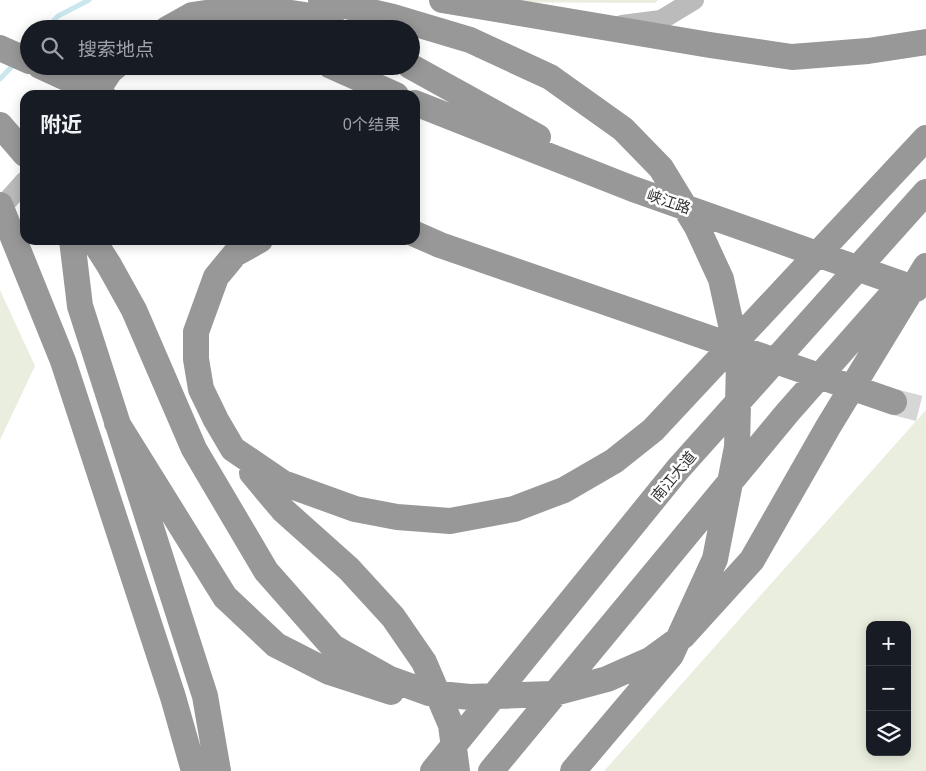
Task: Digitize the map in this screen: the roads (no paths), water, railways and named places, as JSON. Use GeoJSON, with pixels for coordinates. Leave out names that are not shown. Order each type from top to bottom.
{"type":"FeatureCollection","features":[{"type":"Feature","properties":{"kind":"highway"},"geometry":{"type":"LineString","coordinates":[[190,0],[232,20]]}},
{"type":"Feature","properties":{"kind":"highway"},"geometry":{"type":"LineString","coordinates":[[321,0],[403,20]]}},
{"type":"Feature","properties":{"kind":"highway"},"geometry":{"type":"LineString","coordinates":[[442,0],[792,57],[868,51],[926,42]]}},
{"type":"Feature","properties":{"kind":"highway"},"geometry":{"type":"LineString","coordinates":[[183,20],[192,15],[249,7],[305,15],[316,20]]}},
{"type":"Feature","properties":{"kind":"highway"},"geometry":{"type":"LineString","coordinates":[[420,25],[470,40],[550,77],[623,129],[661,168],[697,227],[721,279],[739,361],[737,447],[715,559],[671,655],[573,771]]}},
{"type":"Feature","properties":{"kind":"highway"},"geometry":{"type":"LineString","coordinates":[[0,48],[20,57]]}},
{"type":"Feature","properties":{"kind":"highway"},"geometry":{"type":"LineString","coordinates":[[420,72],[633,189]]}},
{"type":"Feature","properties":{"kind":"highway"},"geometry":{"type":"LineString","coordinates":[[60,75],[92,90]]}},
{"type":"Feature","properties":{"kind":"highway"},"geometry":{"type":"LineString","coordinates":[[96,90],[107,75]]}},
{"type":"Feature","properties":{"kind":"highway"},"geometry":{"type":"LineString","coordinates":[[351,75],[385,90]]}},
{"type":"Feature","properties":{"kind":"highway","name":"峡江路"},"geometry":{"type":"LineString","coordinates":[[420,104],[633,189],[926,292]]}},
{"type":"Feature","properties":{"kind":"highway"},"geometry":{"type":"LineString","coordinates":[[0,125],[20,148]]}},
{"type":"Feature","properties":{"kind":"highway"},"geometry":{"type":"LineString","coordinates":[[233,449],[282,483],[356,509],[397,517],[450,521],[514,509],[564,490],[614,461],[653,430],[926,138]]}},
{"type":"Feature","properties":{"kind":"highway","name":"南江大道"},"geometry":{"type":"LineString","coordinates":[[433,771],[678,469],[926,192]]}},
{"type":"Feature","properties":{"kind":"highway"},"geometry":{"type":"LineString","coordinates":[[0,205],[63,361],[173,697],[194,771]]}},
{"type":"Feature","properties":{"kind":"highway"},"geometry":{"type":"LineString","coordinates":[[420,236],[440,245],[894,402]]}},
{"type":"Feature","properties":{"kind":"highway"},"geometry":{"type":"LineString","coordinates":[[420,242],[440,245]]}},
{"type":"Feature","properties":{"kind":"highway"},"geometry":{"type":"LineString","coordinates":[[73,245],[80,306],[205,696],[218,771]]}},
{"type":"Feature","properties":{"kind":"highway"},"geometry":{"type":"LineString","coordinates":[[96,245],[134,310],[194,449],[228,507],[266,571],[333,646],[390,680],[429,693],[470,697],[551,694]]}},
{"type":"Feature","properties":{"kind":"highway"},"geometry":{"type":"LineString","coordinates":[[251,245],[235,254],[216,277],[196,332],[196,359],[201,389],[233,449],[284,510],[350,569],[393,617],[424,662],[452,725],[457,771]]}},
{"type":"Feature","properties":{"kind":"highway"},"geometry":{"type":"LineString","coordinates":[[491,771],[788,412],[926,256]]}},
{"type":"Feature","properties":{"kind":"highway"},"geometry":{"type":"LineString","coordinates":[[117,423],[225,597],[276,645],[329,672],[424,701],[473,708],[551,694],[607,679],[650,660],[683,636],[723,594],[752,560],[828,427],[926,266]]}},
{"type":"Feature","properties":{"kind":"main road"},"geometry":{"type":"LineString","coordinates":[[172,20],[204,0]]}},
{"type":"Feature","properties":{"kind":"main road"},"geometry":{"type":"LineString","coordinates":[[468,0],[502,12],[594,29],[661,20],[694,0]]}},
{"type":"Feature","properties":{"kind":"main road"},"geometry":{"type":"LineString","coordinates":[[95,90],[105,75]]}},
{"type":"Feature","properties":{"kind":"main road"},"geometry":{"type":"LineString","coordinates":[[0,209],[20,187]]}},
{"type":"Feature","properties":{"kind":"waterway"},"geometry":{"type":"LineString","coordinates":[[54,20],[58,16],[89,0]]}},
{"type":"Feature","properties":{"kind":"waterway"},"geometry":{"type":"LineString","coordinates":[[0,79],[15,63]]}},
{"type":"Feature","properties":{"kind":"tunnel"},"geometry":{"type":"LineString","coordinates":[[894,402],[926,410]]}}]}
